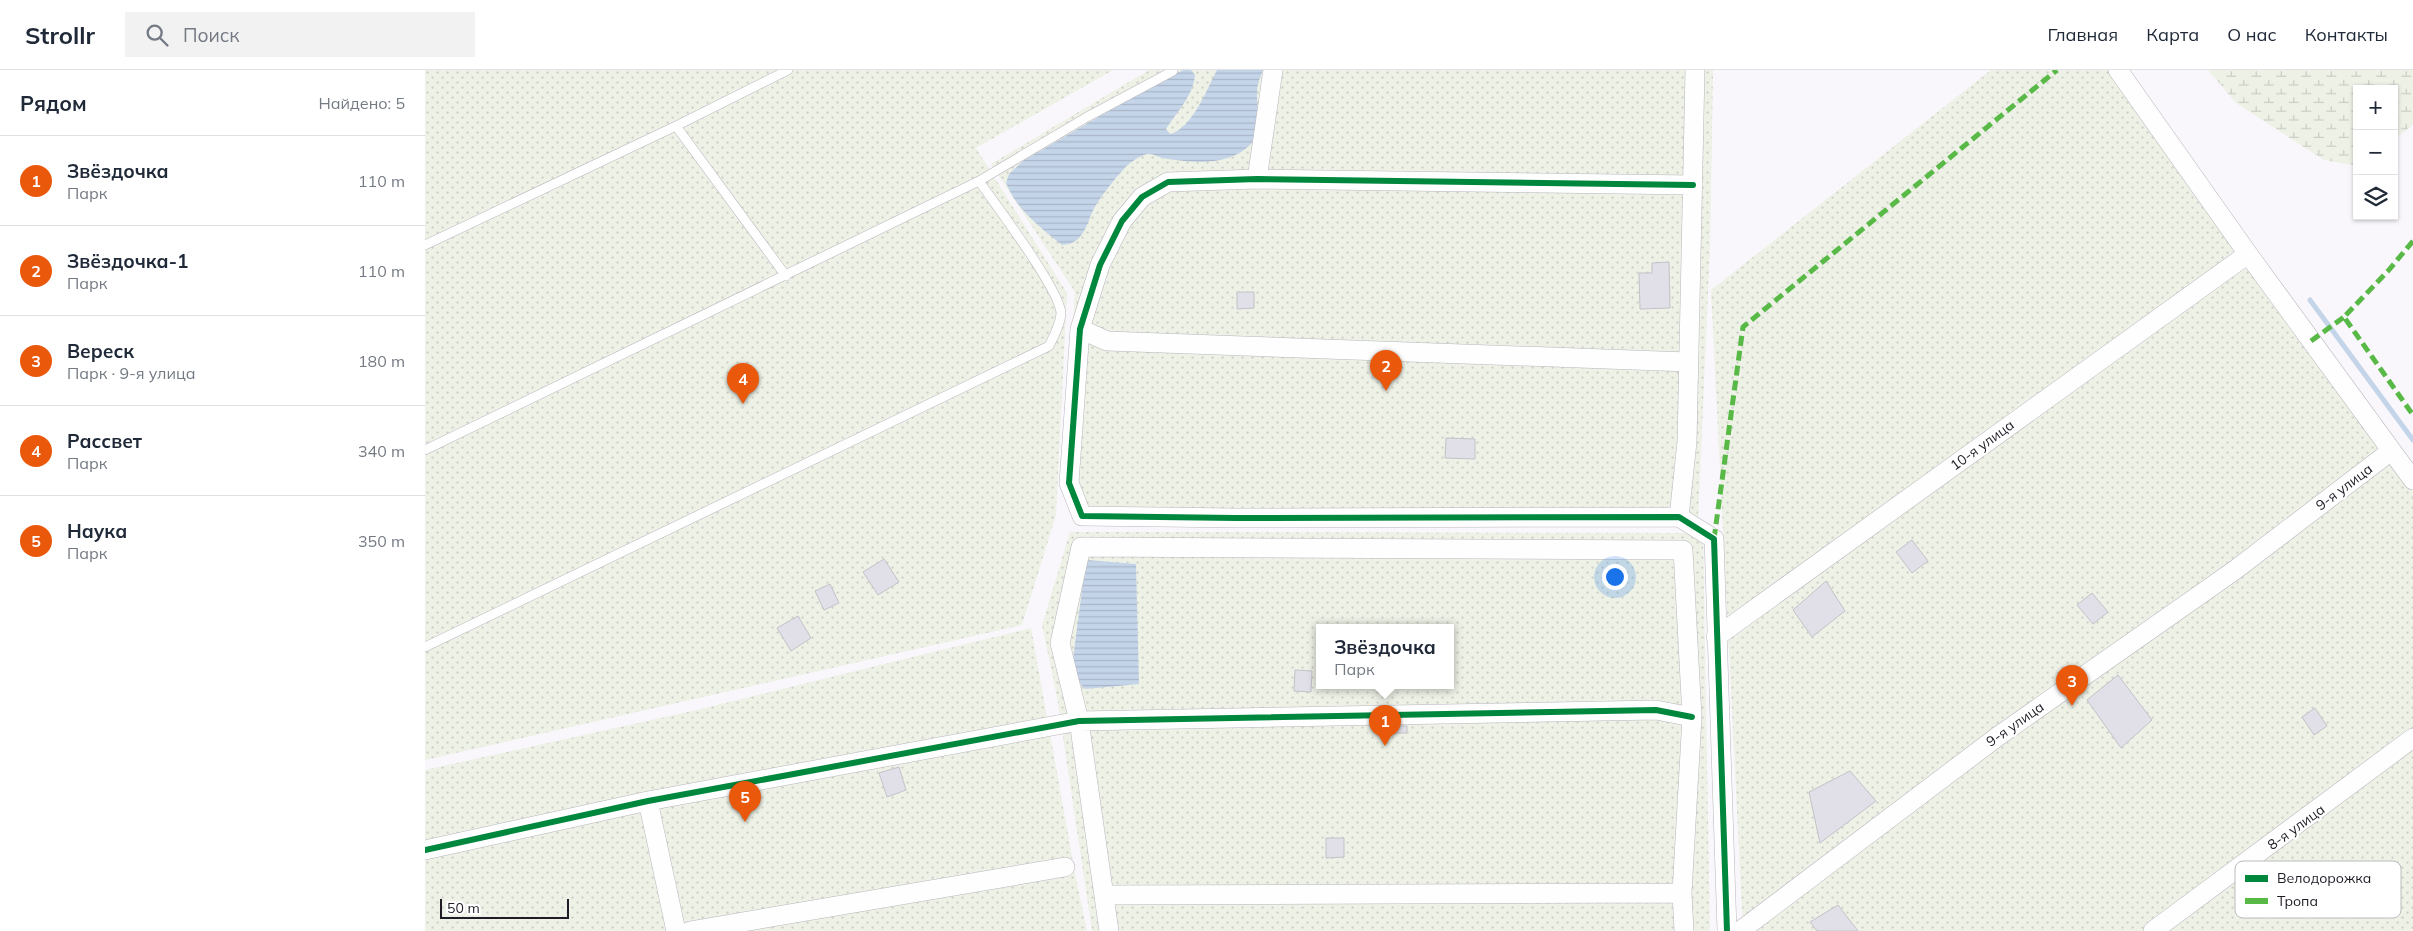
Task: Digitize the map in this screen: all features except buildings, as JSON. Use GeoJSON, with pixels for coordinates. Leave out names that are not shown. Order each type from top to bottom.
{"type":"FeatureCollection","features":[{"type":"Feature","properties":{"kind":"street"},"geometry":{"type":"LineString","coordinates":[[1257,179],[1273,70]]}},
{"type":"Feature","properties":{"kind":"street"},"geometry":{"type":"LineString","coordinates":[[1679,517],[1687,442],[1695,70]]}},
{"type":"Feature","properties":{"kind":"street"},"geometry":{"type":"LineString","coordinates":[[2118,70],[2248,254],[2413,480]]}},
{"type":"Feature","properties":{"kind":"street"},"geometry":{"type":"LineString","coordinates":[[1693,185],[1257,179],[1168,182],[1142,197],[1122,221],[1100,265],[1080,329],[1069,483],[1082,516],[1236,518],[1679,517],[1714,539],[1727,931]]}},
{"type":"Feature","properties":{"kind":"street","name":"10-я улица"},"geometry":{"type":"LineString","coordinates":[[1716,637],[2248,254]]}},
{"type":"Feature","properties":{"kind":"street"},"geometry":{"type":"LineString","coordinates":[[1080,329],[1107,340],[1689,362]]}},
{"type":"Feature","properties":{"kind":"street","name":"9-я улица"},"geometry":{"type":"LineString","coordinates":[[1740,931],[1997,737],[2235,570],[2391,451]]}},
{"type":"Feature","properties":{"kind":"street"},"geometry":{"type":"LineString","coordinates":[[1109,931],[1079,721],[1060,643],[1081,547],[1683,550],[1692,717],[1682,893],[1684,931]]}},
{"type":"Feature","properties":{"kind":"street"},"geometry":{"type":"LineString","coordinates":[[425,850],[648,801],[1079,721],[1656,710],[1692,717]]}},
{"type":"Feature","properties":{"kind":"street","name":"8-я улица"},"geometry":{"type":"LineString","coordinates":[[2247,861],[2413,738]]}},
{"type":"Feature","properties":{"kind":"street"},"geometry":{"type":"LineString","coordinates":[[648,801],[676,931]]}},
{"type":"Feature","properties":{"kind":"street"},"geometry":{"type":"LineString","coordinates":[[690,931],[1065,867]]}},
{"type":"Feature","properties":{"kind":"street","name":"8-я улица"},"geometry":{"type":"LineString","coordinates":[[2153,931],[2235,870]]}},
{"type":"Feature","properties":{"kind":"street"},"geometry":{"type":"LineString","coordinates":[[1104,894],[1682,893]]}},
{"type":"Feature","properties":{"kind":"lane"},"geometry":{"type":"LineString","coordinates":[[425,245],[676,126],[788,70]]}},
{"type":"Feature","properties":{"kind":"lane"},"geometry":{"type":"LineString","coordinates":[[425,450],[979,181],[1087,117],[1173,70]]}},
{"type":"Feature","properties":{"kind":"lane"},"geometry":{"type":"LineString","coordinates":[[676,126],[786,276]]}},
{"type":"Feature","properties":{"kind":"lane"},"geometry":{"type":"LineString","coordinates":[[425,647],[1049,346],[1058,328],[1061,312],[1053,290],[979,181]]}},
{"type":"Feature","properties":{"kind":"green space"},"geometry":{"type":"Polygon","coordinates":[[[425,70],[1113,70],[976,148],[1067,293],[1056,515],[1022,625],[425,760],[425,70]]]}},
{"type":"Feature","properties":{"kind":"green space"},"geometry":{"type":"Polygon","coordinates":[[[1149,70],[1713,70],[1710,248],[1698,521],[1074,518],[1063,490],[1075,292],[991,164],[1149,70]]]}},
{"type":"Feature","properties":{"kind":"green space"},"geometry":{"type":"Polygon","coordinates":[[[1991,70],[2110,70],[2413,480],[2413,931],[1743,931],[1711,290],[1991,70]]]}},
{"type":"Feature","properties":{"kind":"green space"},"geometry":{"type":"Polygon","coordinates":[[[2208,70],[2413,70],[2413,125],[2398,136],[2398,85],[2353,85],[2353,165],[2324,160],[2236,103],[2208,70]]]}},
{"type":"Feature","properties":{"kind":"green space"},"geometry":{"type":"Polygon","coordinates":[[[1070,532],[1703,533],[1710,931],[1092,931],[1057,697],[1042,625],[1070,532]]]}},
{"type":"Feature","properties":{"kind":"green space"},"geometry":{"type":"Polygon","coordinates":[[[1031,628],[1087,931],[425,931],[425,770],[697,710],[1031,628]]]}},
{"type":"Feature","properties":{"kind":"water"},"geometry":{"type":"Polygon","coordinates":[[[1183,70],[1191,70],[1195,75],[1194,83],[1184,104],[1166,129],[1170,134],[1178,131],[1192,117],[1217,70],[1263,70],[1258,82],[1257,91],[1257,131],[1251,144],[1233,156],[1212,161],[1179,160],[1162,158],[1152,154],[1140,157],[1124,169],[1108,188],[1096,205],[1081,236],[1070,244],[1062,245],[1016,202],[1006,183],[1009,174],[1023,161],[1183,70]]]}},
{"type":"Feature","properties":{"kind":"water"},"geometry":{"type":"Polygon","coordinates":[[[1086,560],[1136,564],[1139,684],[1085,689],[1071,674],[1086,560]]]}},
{"type":"Feature","properties":{"kind":"waterway"},"geometry":{"type":"LineString","coordinates":[[2310,300],[2413,440]]}},
{"type":"Feature","properties":{"kind":"marked path"},"geometry":{"type":"LineString","coordinates":[[1714,539],[1743,327],[2057,70]]}},
{"type":"Feature","properties":{"kind":"marked path"},"geometry":{"type":"LineString","coordinates":[[2413,241],[2388,271],[2344,317],[2413,415]]}},
{"type":"Feature","properties":{"kind":"marked path"},"geometry":{"type":"LineString","coordinates":[[2311,341],[2344,317]]}},
{"type":"Feature","properties":{"kind":"cycle path"},"geometry":{"type":"LineString","coordinates":[[1693,185],[1257,179],[1168,182],[1142,197],[1122,221],[1100,265],[1080,329],[1069,483],[1082,516],[1236,518],[1679,517],[1714,539],[1727,931]]}},
{"type":"Feature","properties":{"kind":"cycle path"},"geometry":{"type":"LineString","coordinates":[[425,850],[648,801],[1079,721],[1656,710],[1692,717]]}},
{"type":"Feature","properties":{"kind":"place","name":"Звёздочка-1"},"geometry":{"type":"Point","coordinates":[1386,391]}},
{"type":"Feature","properties":{"kind":"place","name":"Рассвет"},"geometry":{"type":"Point","coordinates":[743,404]}},
{"type":"Feature","properties":{"kind":"place","name":"Вереск"},"geometry":{"type":"Point","coordinates":[2072,706]}},
{"type":"Feature","properties":{"kind":"place","name":"Звёздочка"},"geometry":{"type":"Point","coordinates":[1385,746]}},
{"type":"Feature","properties":{"kind":"place","name":"Наука"},"geometry":{"type":"Point","coordinates":[745,822]}}]}
